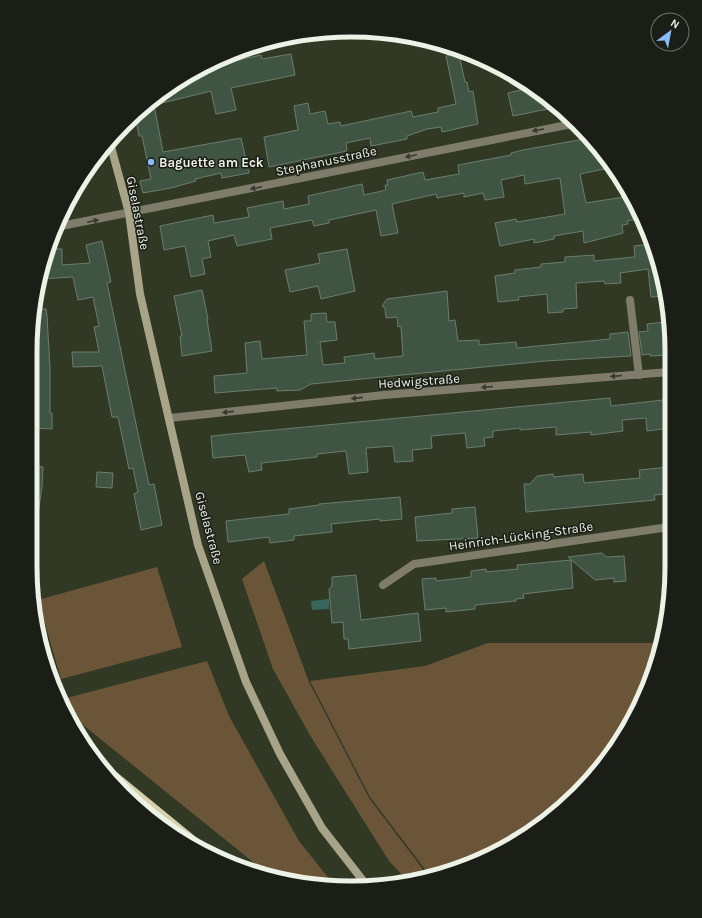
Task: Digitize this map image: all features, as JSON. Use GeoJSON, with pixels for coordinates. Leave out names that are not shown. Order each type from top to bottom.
{"type":"FeatureCollection","features":[{"type":"Feature","properties":{"kind":"highway"},"geometry":{"type":"LineString","coordinates":[[132,791],[172,824]]}},
{"type":"Feature","properties":{"kind":"main road","name":"Giselastraße"},"geometry":{"type":"LineString","coordinates":[[111,148],[129,213],[140,294],[170,418],[198,545],[246,682],[280,754],[322,828],[363,880]]}},
{"type":"Feature","properties":{"kind":"street","name":"Stephanusstraße"},"geometry":{"type":"LineString","coordinates":[[63,226],[568,125]]}},
{"type":"Feature","properties":{"kind":"street"},"geometry":{"type":"LineString","coordinates":[[630,300],[639,375]]}},
{"type":"Feature","properties":{"kind":"street","name":"Hedwigstraße"},"geometry":{"type":"LineString","coordinates":[[170,418],[384,395],[665,372]]}},
{"type":"Feature","properties":{"kind":"street","name":"Heinrich-Lücking-Straße"},"geometry":{"type":"LineString","coordinates":[[383,585],[414,564],[665,528]]}},
{"type":"Feature","properties":{"kind":"shaded area"},"geometry":{"type":"Polygon","coordinates":[[[264,561],[309,682],[369,798],[425,872],[403,876],[389,861],[311,737],[273,669],[242,579],[264,561]]]}},
{"type":"Feature","properties":{"kind":"shaded area"},"geometry":{"type":"Polygon","coordinates":[[[157,567],[182,647],[61,679],[39,600],[157,567]]]}},
{"type":"Feature","properties":{"kind":"shaded area"},"geometry":{"type":"Polygon","coordinates":[[[488,643],[655,643],[641,687],[623,724],[600,758],[573,789],[542,816],[508,839],[471,857],[426,871],[370,797],[310,681],[425,666],[488,643]]]}},
{"type":"Feature","properties":{"kind":"shaded area"},"geometry":{"type":"Polygon","coordinates":[[[207,661],[229,716],[299,841],[330,880],[290,875],[259,867],[77,720],[66,698],[207,661]]]}},
{"type":"Feature","properties":{"kind":"water"},"geometry":{"type":"Polygon","coordinates":[[[329,599],[329,609],[312,610],[311,601],[329,599]]]}},
{"type":"Feature","properties":{"kind":"building"},"geometry":{"type":"Polygon","coordinates":[[[291,54],[295,75],[231,88],[236,110],[216,114],[211,91],[157,104],[194,79],[212,69],[228,62],[261,55],[262,59],[291,54]]]}},
{"type":"Feature","properties":{"kind":"building"},"geometry":{"type":"Polygon","coordinates":[[[454,55],[460,57],[465,82],[467,82],[469,92],[473,91],[478,124],[442,132],[441,127],[427,129],[407,136],[407,139],[371,146],[370,138],[346,143],[347,151],[269,167],[264,137],[298,130],[294,106],[308,103],[310,114],[325,111],[328,124],[340,122],[341,126],[411,111],[413,117],[438,112],[438,108],[456,104],[446,56],[454,55]]]}},
{"type":"Feature","properties":{"kind":"building"},"geometry":{"type":"Polygon","coordinates":[[[524,89],[548,107],[548,109],[513,116],[508,93],[524,89]]]}},
{"type":"Feature","properties":{"kind":"building"},"geometry":{"type":"Polygon","coordinates":[[[154,107],[163,152],[241,138],[249,173],[222,178],[221,173],[195,179],[196,181],[171,188],[143,193],[140,181],[151,179],[142,136],[139,136],[137,122],[154,107]]]}},
{"type":"Feature","properties":{"kind":"building"},"geometry":{"type":"Polygon","coordinates":[[[583,139],[606,169],[580,174],[586,203],[625,197],[636,219],[627,221],[628,224],[622,225],[623,233],[584,243],[583,231],[554,236],[554,239],[534,243],[534,239],[500,246],[495,223],[516,219],[517,222],[565,214],[560,178],[525,184],[524,175],[501,180],[504,197],[485,200],[483,193],[464,197],[464,193],[437,198],[436,194],[392,204],[398,233],[381,236],[376,210],[329,220],[329,223],[314,226],[312,220],[270,228],[272,239],[237,246],[234,235],[208,241],[211,257],[202,259],[205,274],[191,277],[185,246],[164,250],[160,226],[213,215],[214,223],[249,217],[247,208],[283,201],[284,209],[309,204],[308,196],[362,184],[364,195],[386,190],[385,185],[388,185],[387,180],[423,172],[425,180],[459,174],[458,165],[511,155],[511,153],[583,139]]]}},
{"type":"Feature","properties":{"kind":"building"},"geometry":{"type":"Polygon","coordinates":[[[102,241],[111,282],[107,283],[136,424],[149,485],[154,484],[162,525],[141,530],[134,494],[138,492],[133,468],[129,469],[118,417],[112,417],[102,366],[73,367],[72,352],[99,352],[94,327],[99,326],[93,297],[78,300],[73,277],[46,279],[54,249],[62,249],[62,265],[90,263],[86,245],[102,241]]]}},
{"type":"Feature","properties":{"kind":"building"},"geometry":{"type":"Polygon","coordinates":[[[646,245],[660,296],[651,297],[648,269],[620,273],[621,283],[605,284],[604,281],[576,283],[577,308],[563,309],[563,312],[548,313],[547,294],[518,297],[519,300],[498,302],[495,276],[515,273],[515,270],[541,267],[541,264],[565,262],[565,257],[594,255],[594,261],[635,257],[634,246],[646,245]]]}},
{"type":"Feature","properties":{"kind":"building"},"geometry":{"type":"Polygon","coordinates":[[[347,249],[355,291],[321,299],[318,286],[290,292],[285,270],[320,263],[318,254],[347,249]]]}},
{"type":"Feature","properties":{"kind":"building"},"geometry":{"type":"Polygon","coordinates":[[[202,290],[208,319],[212,351],[182,356],[180,336],[182,336],[174,296],[202,290]]]}},
{"type":"Feature","properties":{"kind":"building"},"geometry":{"type":"Polygon","coordinates":[[[447,291],[449,321],[455,320],[458,341],[479,340],[479,345],[516,342],[517,348],[610,339],[610,334],[628,332],[631,356],[545,361],[311,384],[300,390],[277,391],[277,388],[215,393],[214,376],[247,373],[245,343],[260,341],[262,359],[307,355],[304,321],[311,321],[311,314],[326,313],[327,322],[335,322],[337,340],[320,342],[323,365],[345,363],[344,357],[374,353],[375,359],[403,356],[401,326],[398,327],[397,317],[386,318],[385,308],[382,306],[387,299],[447,291]]]}},
{"type":"Feature","properties":{"kind":"building"},"geometry":{"type":"Polygon","coordinates":[[[40,309],[46,309],[47,316],[50,368],[50,413],[52,413],[52,429],[37,428],[37,351],[40,309]]]}},
{"type":"Feature","properties":{"kind":"building"},"geometry":{"type":"Polygon","coordinates":[[[663,322],[665,355],[642,355],[639,332],[648,331],[647,324],[663,322]]]}},
{"type":"Feature","properties":{"kind":"building"},"geometry":{"type":"Polygon","coordinates":[[[610,398],[611,406],[663,400],[665,407],[665,429],[647,431],[646,418],[622,420],[623,431],[591,435],[591,432],[556,435],[556,427],[520,430],[520,428],[493,431],[493,437],[484,438],[485,446],[467,448],[465,433],[431,436],[432,448],[412,450],[413,461],[395,462],[393,446],[366,448],[368,472],[349,474],[346,451],[317,454],[317,457],[261,463],[262,470],[249,472],[245,455],[213,458],[211,436],[610,398]]]}},
{"type":"Feature","properties":{"kind":"building"},"geometry":{"type":"Polygon","coordinates":[[[37,467],[43,467],[37,514],[37,467]]]}},
{"type":"Feature","properties":{"kind":"building"},"geometry":{"type":"Polygon","coordinates":[[[665,467],[665,494],[654,495],[655,500],[526,512],[524,484],[530,484],[537,476],[553,474],[554,477],[583,474],[584,483],[640,478],[639,470],[665,467]]]}},
{"type":"Feature","properties":{"kind":"building"},"geometry":{"type":"Polygon","coordinates":[[[97,472],[113,473],[112,488],[96,487],[97,472]]]}},
{"type":"Feature","properties":{"kind":"building"},"geometry":{"type":"Polygon","coordinates":[[[400,497],[402,519],[380,521],[380,519],[331,524],[332,532],[294,536],[294,540],[270,543],[269,537],[228,542],[226,521],[289,514],[289,509],[319,504],[400,497]]]}},
{"type":"Feature","properties":{"kind":"building"},"geometry":{"type":"Polygon","coordinates":[[[475,507],[478,538],[417,541],[415,517],[452,513],[452,509],[475,507]]]}},
{"type":"Feature","properties":{"kind":"building"},"geometry":{"type":"Polygon","coordinates":[[[602,553],[606,557],[624,556],[626,581],[614,582],[614,578],[595,580],[568,557],[602,553]]]}},
{"type":"Feature","properties":{"kind":"building"},"geometry":{"type":"Polygon","coordinates":[[[571,560],[573,588],[523,594],[524,598],[516,599],[516,601],[475,605],[475,609],[446,612],[446,608],[425,610],[422,579],[436,578],[436,581],[471,577],[471,571],[486,569],[486,572],[518,569],[517,565],[571,560]]]}},
{"type":"Feature","properties":{"kind":"building"},"geometry":{"type":"Polygon","coordinates":[[[356,575],[361,620],[418,613],[421,641],[349,649],[348,639],[344,639],[343,622],[332,623],[329,589],[332,586],[332,577],[356,575]]]}},
{"type":"Feature","properties":{"kind":"place","name":"Baguette am Eck"},"geometry":{"type":"Point","coordinates":[151,162]}}]}
